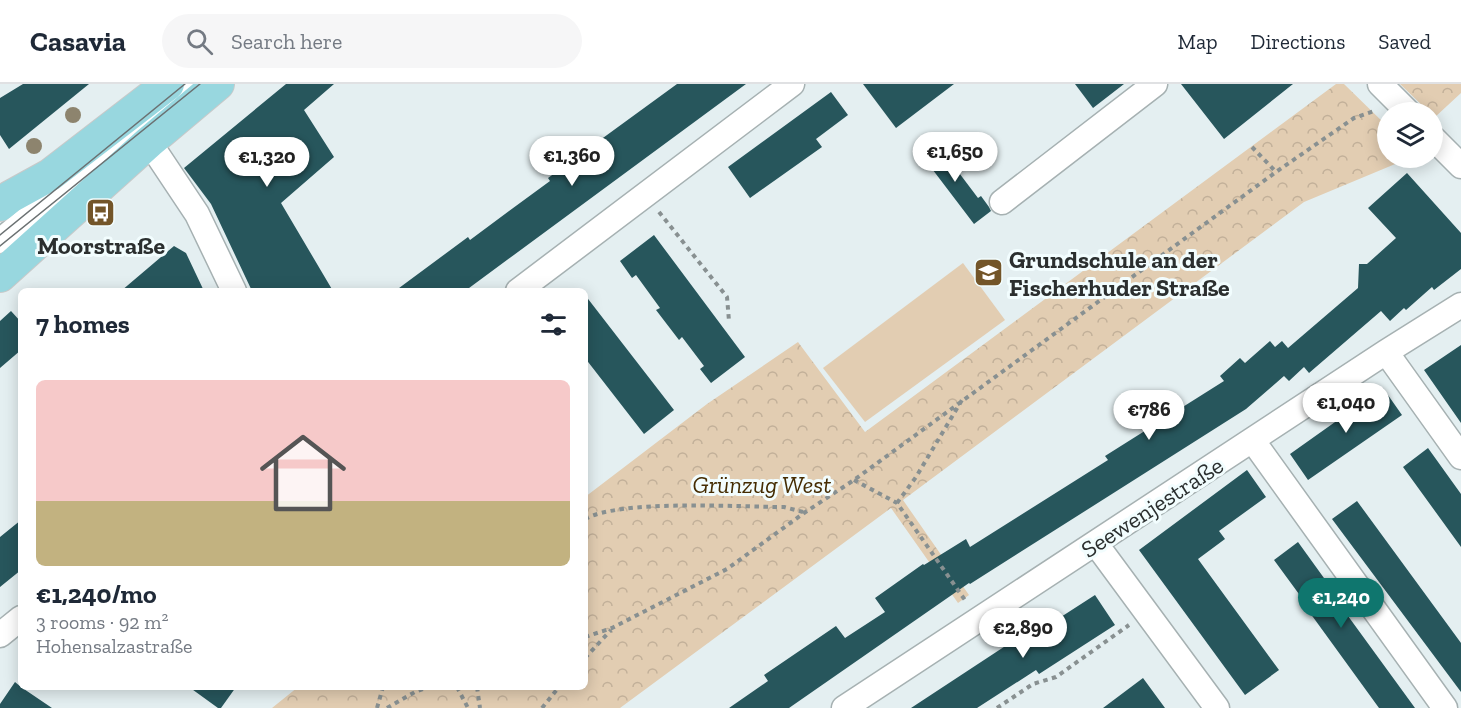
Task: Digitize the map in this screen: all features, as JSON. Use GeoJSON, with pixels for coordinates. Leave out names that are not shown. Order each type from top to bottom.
{"type":"FeatureCollection","features":[{"type":"Feature","properties":{"kind":"main road"},"geometry":{"type":"LineString","coordinates":[[0,276],[149,142],[218,84]]}},
{"type":"Feature","properties":{"kind":"main road"},"geometry":{"type":"LineString","coordinates":[[11,199],[50,175],[156,88]]}},
{"type":"Feature","properties":{"kind":"street"},"geometry":{"type":"LineString","coordinates":[[0,241],[11,199],[193,84]]}},
{"type":"Feature","properties":{"kind":"street"},"geometry":{"type":"LineString","coordinates":[[522,288],[792,84]]}},
{"type":"Feature","properties":{"kind":"street"},"geometry":{"type":"LineString","coordinates":[[1002,202],[1155,84]]}},
{"type":"Feature","properties":{"kind":"street"},"geometry":{"type":"LineString","coordinates":[[1380,84],[1398,102]]}},
{"type":"Feature","properties":{"kind":"street"},"geometry":{"type":"LineString","coordinates":[[149,142],[197,214],[233,288]]}},
{"type":"Feature","properties":{"kind":"street"},"geometry":{"type":"LineString","coordinates":[[1443,148],[1461,166]]}},
{"type":"Feature","properties":{"kind":"street"},"geometry":{"type":"LineString","coordinates":[[11,199],[47,209],[79,204]]}},
{"type":"Feature","properties":{"kind":"street","name":"Seewenjestraße"},"geometry":{"type":"LineString","coordinates":[[844,708],[1461,305]]}},
{"type":"Feature","properties":{"kind":"street"},"geometry":{"type":"LineString","coordinates":[[1386,352],[1461,457]]}},
{"type":"Feature","properties":{"kind":"street"},"geometry":{"type":"LineString","coordinates":[[1253,441],[1445,708]]}},
{"type":"Feature","properties":{"kind":"street"},"geometry":{"type":"LineString","coordinates":[[1096,544],[1217,708]]}},
{"type":"Feature","properties":{"kind":"street"},"geometry":{"type":"LineString","coordinates":[[0,635],[18,620]]}},
{"type":"Feature","properties":{"kind":"path"},"geometry":{"type":"LineString","coordinates":[[588,636],[612,628],[726,569],[854,480],[1276,172],[1354,118]]}},
{"type":"Feature","properties":{"kind":"path"},"geometry":{"type":"LineString","coordinates":[[1252,147],[1276,172]]}},
{"type":"Feature","properties":{"kind":"path"},"geometry":{"type":"LineString","coordinates":[[645,195],[727,297],[729,321]]}},
{"type":"Feature","properties":{"kind":"path"},"geometry":{"type":"LineString","coordinates":[[897,503],[916,477],[964,398]]}},
{"type":"Feature","properties":{"kind":"path"},"geometry":{"type":"LineString","coordinates":[[854,480],[897,503],[967,603]]}},
{"type":"Feature","properties":{"kind":"path"},"geometry":{"type":"LineString","coordinates":[[588,517],[630,508],[690,506],[783,507],[804,513]]}},
{"type":"Feature","properties":{"kind":"path"},"geometry":{"type":"LineString","coordinates":[[997,708],[1033,684],[1056,677],[1147,612]]}},
{"type":"Feature","properties":{"kind":"path"},"geometry":{"type":"LineString","coordinates":[[588,655],[612,628]]}},
{"type":"Feature","properties":{"kind":"path"},"geometry":{"type":"LineString","coordinates":[[377,708],[382,690]]}},
{"type":"Feature","properties":{"kind":"path"},"geometry":{"type":"LineString","coordinates":[[387,708],[421,690]]}},
{"type":"Feature","properties":{"kind":"path"},"geometry":{"type":"LineString","coordinates":[[459,690],[468,708]]}},
{"type":"Feature","properties":{"kind":"path"},"geometry":{"type":"LineString","coordinates":[[477,690],[480,708]]}},
{"type":"Feature","properties":{"kind":"path"},"geometry":{"type":"LineString","coordinates":[[542,708],[557,690]]}},
{"type":"Feature","properties":{"kind":"green space","name":"Grünzug West"},"geometry":{"type":"Polygon","coordinates":[[[1336,84],[1344,84],[1377,116],[1377,168],[1386,168],[1304,202],[903,500],[969,595],[958,603],[891,508],[620,708],[272,708],[294,690],[588,690],[588,495],[707,404],[798,342],[865,432],[1336,84]]]}},
{"type":"Feature","properties":{"kind":"green space"},"geometry":{"type":"Polygon","coordinates":[[[1400,84],[1461,84],[1461,93],[1443,110],[1443,102],[1419,102],[1400,84]]]}},
{"type":"Feature","properties":{"kind":"green space"},"geometry":{"type":"Polygon","coordinates":[[[963,263],[1005,320],[865,422],[823,368],[963,263]]]}},
{"type":"Feature","properties":{"kind":"building"},"geometry":{"type":"Polygon","coordinates":[[[23,84],[89,84],[9,149],[0,135],[0,98],[23,84]]]}},
{"type":"Feature","properties":{"kind":"building"},"geometry":{"type":"Polygon","coordinates":[[[286,84],[334,84],[304,110],[334,157],[281,203],[331,288],[251,288],[211,204],[184,168],[286,84]]]}},
{"type":"Feature","properties":{"kind":"building"},"geometry":{"type":"Polygon","coordinates":[[[677,84],[746,84],[469,288],[399,288],[468,237],[470,240],[550,181],[548,178],[677,84]]]}},
{"type":"Feature","properties":{"kind":"building"},"geometry":{"type":"Polygon","coordinates":[[[863,84],[954,84],[896,128],[863,84]]]}},
{"type":"Feature","properties":{"kind":"building"},"geometry":{"type":"Polygon","coordinates":[[[1075,84],[1124,84],[1093,108],[1075,84]]]}},
{"type":"Feature","properties":{"kind":"building"},"geometry":{"type":"Polygon","coordinates":[[[1181,84],[1293,84],[1224,139],[1181,84]]]}},
{"type":"Feature","properties":{"kind":"building"},"geometry":{"type":"Polygon","coordinates":[[[831,92],[848,115],[816,139],[822,147],[750,198],[728,167],[831,92]]]}},
{"type":"Feature","properties":{"kind":"building"},"geometry":{"type":"Polygon","coordinates":[[[935,141],[978,198],[981,196],[991,211],[974,224],[920,153],[935,141]]]}},
{"type":"Feature","properties":{"kind":"building"},"geometry":{"type":"Polygon","coordinates":[[[1407,173],[1461,233],[1461,269],[1434,290],[1432,287],[1390,321],[1381,311],[1309,373],[1304,367],[1289,381],[1284,376],[1246,409],[969,583],[789,708],[729,708],[768,681],[764,675],[836,626],[845,638],[885,612],[875,598],[923,564],[966,539],[970,547],[1108,460],[1105,456],[1224,381],[1220,376],[1240,358],[1245,363],[1270,341],[1275,347],[1282,341],[1288,348],[1358,288],[1359,264],[1367,264],[1396,238],[1368,208],[1407,173]]]}},
{"type":"Feature","properties":{"kind":"building"},"geometry":{"type":"Polygon","coordinates":[[[654,235],[745,357],[711,383],[700,369],[704,366],[682,337],[679,340],[656,310],[660,308],[636,275],[632,278],[620,261],[654,235]]]}},
{"type":"Feature","properties":{"kind":"building"},"geometry":{"type":"Polygon","coordinates":[[[174,246],[186,253],[203,288],[125,288],[174,246]]]}},
{"type":"Feature","properties":{"kind":"building"},"geometry":{"type":"Polygon","coordinates":[[[588,299],[674,410],[644,434],[588,362],[588,299]]]}},
{"type":"Feature","properties":{"kind":"building"},"geometry":{"type":"Polygon","coordinates":[[[11,311],[18,319],[18,353],[0,368],[0,321],[11,311]]]}},
{"type":"Feature","properties":{"kind":"building"},"geometry":{"type":"Polygon","coordinates":[[[1461,345],[1461,423],[1424,370],[1461,345]]]}},
{"type":"Feature","properties":{"kind":"building"},"geometry":{"type":"Polygon","coordinates":[[[1383,388],[1402,415],[1308,480],[1290,454],[1383,388]]]}},
{"type":"Feature","properties":{"kind":"building"},"geometry":{"type":"Polygon","coordinates":[[[1428,448],[1461,494],[1461,547],[1403,467],[1428,448]]]}},
{"type":"Feature","properties":{"kind":"building"},"geometry":{"type":"Polygon","coordinates":[[[1247,470],[1266,497],[1219,531],[1225,539],[1198,559],[1279,670],[1245,695],[1139,550],[1247,470]]]}},
{"type":"Feature","properties":{"kind":"building"},"geometry":{"type":"Polygon","coordinates":[[[1357,501],[1461,643],[1461,692],[1332,519],[1357,501]]]}},
{"type":"Feature","properties":{"kind":"building"},"geometry":{"type":"Polygon","coordinates":[[[18,522],[18,572],[0,587],[0,537],[18,522]]]}},
{"type":"Feature","properties":{"kind":"building"},"geometry":{"type":"Polygon","coordinates":[[[1298,542],[1342,603],[1340,605],[1415,708],[1379,708],[1305,606],[1307,605],[1274,560],[1298,542]]]}},
{"type":"Feature","properties":{"kind":"building"},"geometry":{"type":"Polygon","coordinates":[[[1095,595],[1115,625],[1039,674],[1036,670],[977,708],[911,708],[1016,639],[1019,644],[1095,595]]]}},
{"type":"Feature","properties":{"kind":"building"},"geometry":{"type":"Polygon","coordinates":[[[1143,678],[1165,708],[1103,708],[1143,678]]]}},
{"type":"Feature","properties":{"kind":"building"},"geometry":{"type":"Polygon","coordinates":[[[15,682],[18,684],[18,690],[25,690],[52,708],[0,708],[0,704],[15,682]]]}},
{"type":"Feature","properties":{"kind":"building"},"geometry":{"type":"Polygon","coordinates":[[[193,690],[234,690],[221,708],[193,690]]]}},
{"type":"Feature","properties":{"kind":"tram line"},"geometry":{"type":"LineString","coordinates":[[0,235],[185,84]]}},
{"type":"Feature","properties":{"kind":"tram line"},"geometry":{"type":"LineString","coordinates":[[0,246],[200,84]]}},
{"type":"Feature","properties":{"kind":"place","name":"Moorstraße"},"geometry":{"type":"Point","coordinates":[101,212]}},
{"type":"Feature","properties":{"kind":"place","name":"Grundschule an der Fischerhuder Straße"},"geometry":{"type":"Point","coordinates":[988,273]}}]}
